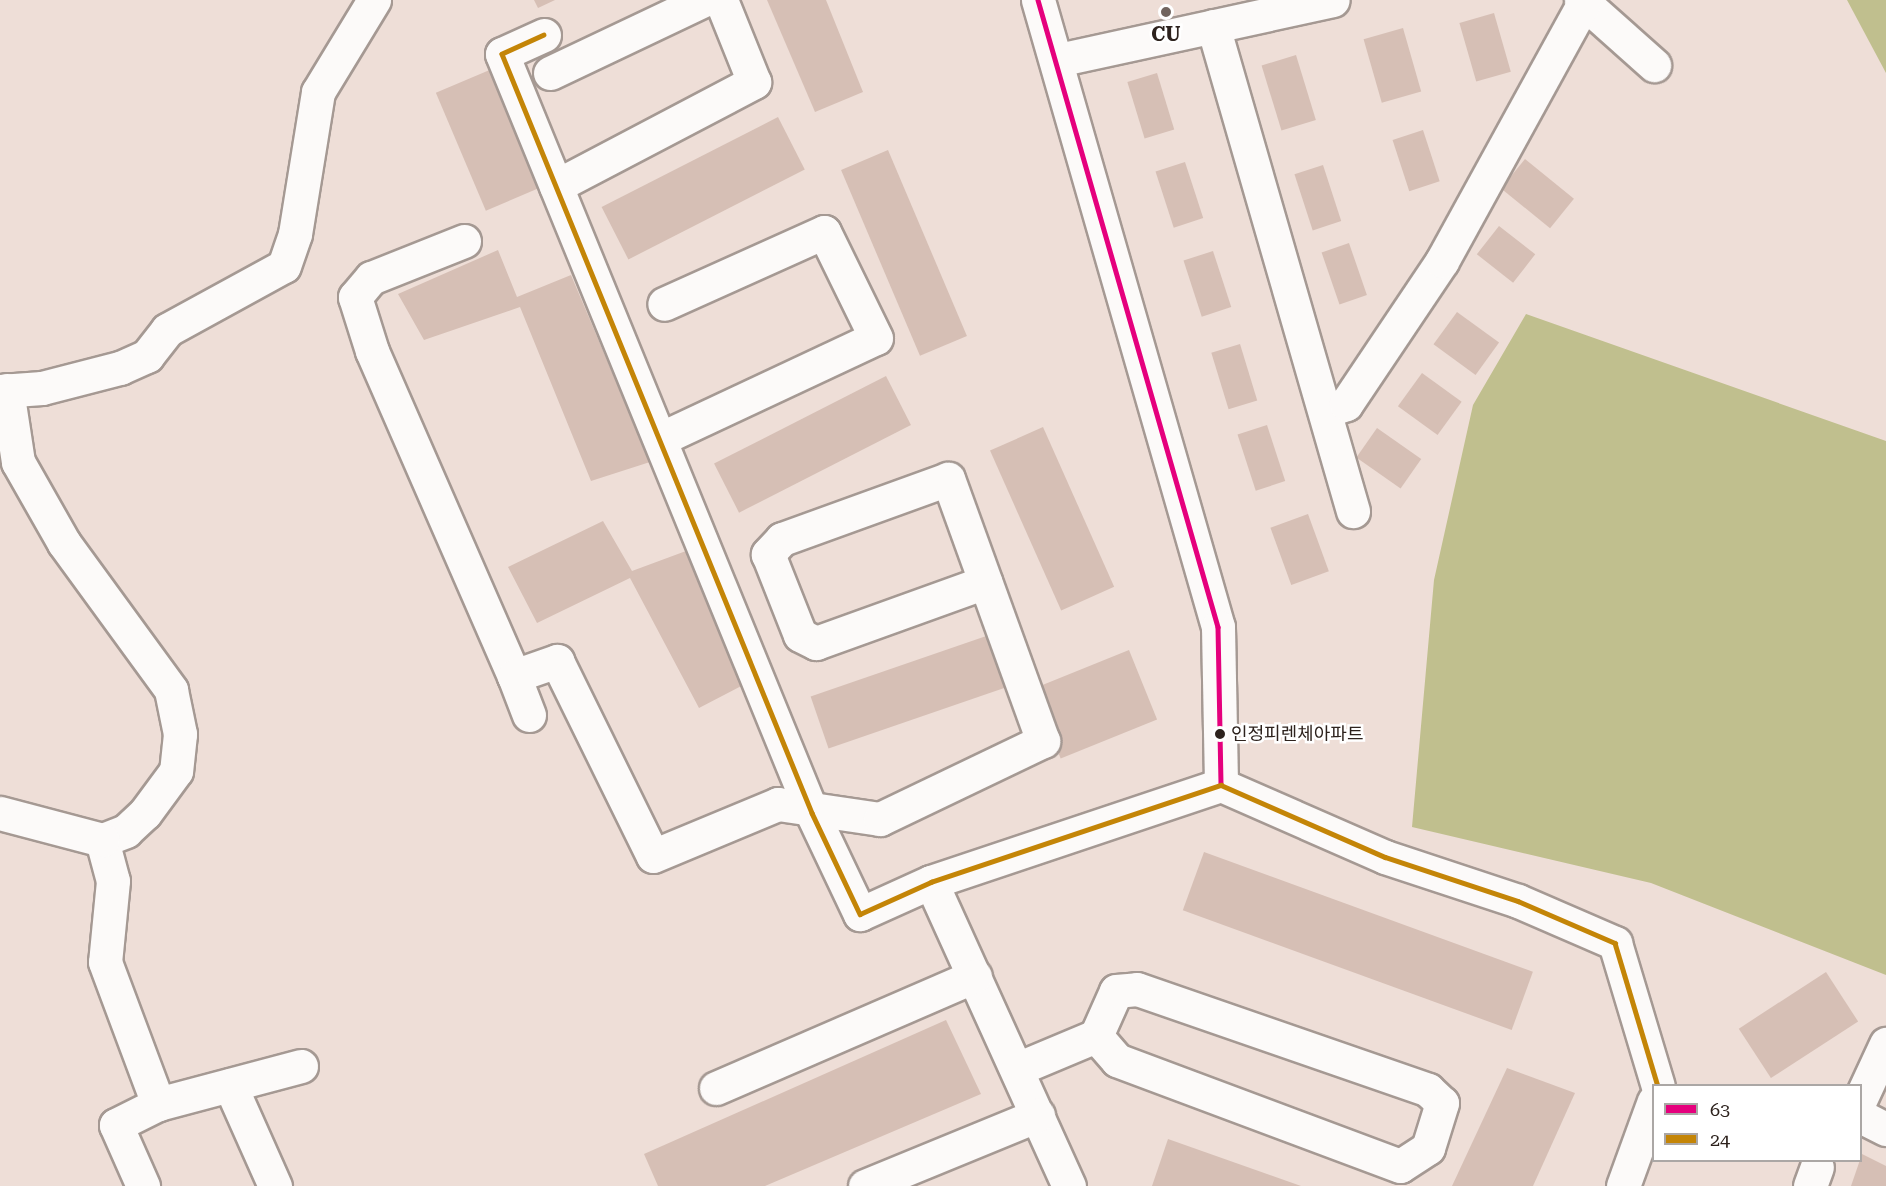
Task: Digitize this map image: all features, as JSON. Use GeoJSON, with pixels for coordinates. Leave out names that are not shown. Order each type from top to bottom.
{"type":"FeatureCollection","features":[{"type":"Feature","properties":{"kind":"street"},"geometry":{"type":"LineString","coordinates":[[0,813],[102,840],[126,831],[146,813],[176,771],[180,734],[171,690],[64,543],[18,462],[4,391],[42,388],[120,368],[147,356],[167,330],[284,266],[295,234],[318,93],[374,0]]}},
{"type":"Feature","properties":{"kind":"street"},"geometry":{"type":"LineString","coordinates":[[550,73],[704,0]]}},
{"type":"Feature","properties":{"kind":"street"},"geometry":{"type":"LineString","coordinates":[[556,186],[754,82],[721,0]]}},
{"type":"Feature","properties":{"kind":"street"},"geometry":{"type":"LineString","coordinates":[[1038,0],[1058,60],[1218,627],[1221,785]]}},
{"type":"Feature","properties":{"kind":"street"},"geometry":{"type":"LineString","coordinates":[[1058,60],[1333,0]]}},
{"type":"Feature","properties":{"kind":"street"},"geometry":{"type":"LineString","coordinates":[[1326,411],[1346,404],[1442,261],[1583,1],[1654,66]]}},
{"type":"Feature","properties":{"kind":"street"},"geometry":{"type":"LineString","coordinates":[[1213,26],[1353,511]]}},
{"type":"Feature","properties":{"kind":"street"},"geometry":{"type":"LineString","coordinates":[[544,35],[502,54],[812,813],[860,914],[931,882],[1221,785],[1385,857],[1518,901],[1615,943],[1657,1084]]}},
{"type":"Feature","properties":{"kind":"street"},"geometry":{"type":"LineString","coordinates":[[660,439],[876,338],[824,232],[664,304]]}},
{"type":"Feature","properties":{"kind":"street"},"geometry":{"type":"LineString","coordinates":[[464,241],[372,278],[355,297],[372,351],[530,715]]}},
{"type":"Feature","properties":{"kind":"street"},"geometry":{"type":"LineString","coordinates":[[514,676],[557,661],[653,856],[778,804],[812,813],[880,819],[1043,741],[948,479],[782,539],[768,554],[800,635],[816,643],[985,582]]}},
{"type":"Feature","properties":{"kind":"street"},"geometry":{"type":"LineString","coordinates":[[102,840],[113,881],[105,962],[158,1104]]}},
{"type":"Feature","properties":{"kind":"street"},"geometry":{"type":"LineString","coordinates":[[931,882],[1069,1186]]}},
{"type":"Feature","properties":{"kind":"street"},"geometry":{"type":"LineString","coordinates":[[716,1088],[975,976]]}},
{"type":"Feature","properties":{"kind":"street"},"geometry":{"type":"LineString","coordinates":[[1017,1069],[1096,1036],[1116,991],[1137,988],[1428,1090],[1442,1103],[1428,1148],[1400,1166],[1117,1060],[1096,1036]]}},
{"type":"Feature","properties":{"kind":"street"},"geometry":{"type":"LineString","coordinates":[[1862,1096],[1886,1044]]}},
{"type":"Feature","properties":{"kind":"street"},"geometry":{"type":"LineString","coordinates":[[143,1186],[116,1125],[158,1104],[301,1066]]}},
{"type":"Feature","properties":{"kind":"street"},"geometry":{"type":"LineString","coordinates":[[230,1085],[275,1186]]}},
{"type":"Feature","properties":{"kind":"street"},"geometry":{"type":"LineString","coordinates":[[1623,1186],[1652,1104]]}},
{"type":"Feature","properties":{"kind":"street"},"geometry":{"type":"LineString","coordinates":[[865,1186],[1038,1115]]}},
{"type":"Feature","properties":{"kind":"street"},"geometry":{"type":"LineString","coordinates":[[1862,1117],[1886,1129]]}},
{"type":"Feature","properties":{"kind":"shaded area"},"geometry":{"type":"Polygon","coordinates":[[[1847,0],[1886,0],[1886,73],[1847,0]]]}},
{"type":"Feature","properties":{"kind":"shaded area"},"geometry":{"type":"Polygon","coordinates":[[[1526,314],[1886,441],[1886,975],[1651,883],[1412,827],[1434,580],[1473,405],[1526,314]]]}},
{"type":"Feature","properties":{"kind":"building"},"geometry":{"type":"Polygon","coordinates":[[[534,0],[555,0],[538,8],[534,0]]]}},
{"type":"Feature","properties":{"kind":"building"},"geometry":{"type":"Polygon","coordinates":[[[767,0],[826,0],[863,92],[815,112],[767,0]]]}},
{"type":"Feature","properties":{"kind":"building"},"geometry":{"type":"Polygon","coordinates":[[[1494,13],[1511,72],[1476,82],[1459,23],[1494,13]]]}},
{"type":"Feature","properties":{"kind":"building"},"geometry":{"type":"Polygon","coordinates":[[[1403,28],[1421,91],[1382,103],[1364,39],[1403,28]]]}},
{"type":"Feature","properties":{"kind":"building"},"geometry":{"type":"Polygon","coordinates":[[[1296,55],[1316,120],[1281,131],[1262,66],[1296,55]]]}},
{"type":"Feature","properties":{"kind":"building"},"geometry":{"type":"Polygon","coordinates":[[[492,69],[542,187],[486,211],[436,93],[492,69]]]}},
{"type":"Feature","properties":{"kind":"building"},"geometry":{"type":"Polygon","coordinates":[[[1157,73],[1174,129],[1145,138],[1127,82],[1157,73]]]}},
{"type":"Feature","properties":{"kind":"building"},"geometry":{"type":"Polygon","coordinates":[[[778,117],[805,170],[628,259],[602,207],[778,117]]]}},
{"type":"Feature","properties":{"kind":"building"},"geometry":{"type":"Polygon","coordinates":[[[1423,130],[1440,181],[1409,191],[1393,140],[1423,130]]]}},
{"type":"Feature","properties":{"kind":"building"},"geometry":{"type":"Polygon","coordinates":[[[888,150],[967,336],[920,356],[841,170],[888,150]]]}},
{"type":"Feature","properties":{"kind":"building"},"geometry":{"type":"Polygon","coordinates":[[[1525,159],[1574,199],[1550,228],[1501,189],[1525,159]]]}},
{"type":"Feature","properties":{"kind":"building"},"geometry":{"type":"Polygon","coordinates":[[[1185,162],[1203,218],[1174,228],[1156,172],[1185,162]]]}},
{"type":"Feature","properties":{"kind":"building"},"geometry":{"type":"Polygon","coordinates":[[[1323,165],[1341,221],[1313,230],[1294,174],[1323,165]]]}},
{"type":"Feature","properties":{"kind":"building"},"geometry":{"type":"Polygon","coordinates":[[[1499,226],[1535,254],[1513,283],[1477,254],[1499,226]]]}},
{"type":"Feature","properties":{"kind":"building"},"geometry":{"type":"Polygon","coordinates":[[[1349,243],[1367,295],[1339,304],[1322,252],[1349,243]]]}},
{"type":"Feature","properties":{"kind":"building"},"geometry":{"type":"Polygon","coordinates":[[[498,250],[517,297],[571,275],[650,462],[591,481],[520,307],[424,340],[398,294],[498,250]]]}},
{"type":"Feature","properties":{"kind":"building"},"geometry":{"type":"Polygon","coordinates":[[[1213,251],[1231,307],[1202,317],[1184,261],[1213,251]]]}},
{"type":"Feature","properties":{"kind":"building"},"geometry":{"type":"Polygon","coordinates":[[[1457,312],[1499,343],[1476,375],[1433,344],[1457,312]]]}},
{"type":"Feature","properties":{"kind":"building"},"geometry":{"type":"Polygon","coordinates":[[[1240,344],[1257,400],[1229,409],[1211,353],[1240,344]]]}},
{"type":"Feature","properties":{"kind":"building"},"geometry":{"type":"Polygon","coordinates":[[[1422,373],[1462,402],[1438,435],[1398,406],[1422,373]]]}},
{"type":"Feature","properties":{"kind":"building"},"geometry":{"type":"Polygon","coordinates":[[[886,376],[911,425],[739,513],[714,464],[886,376]]]}},
{"type":"Feature","properties":{"kind":"building"},"geometry":{"type":"Polygon","coordinates":[[[1267,425],[1285,481],[1256,491],[1238,435],[1267,425]]]}},
{"type":"Feature","properties":{"kind":"building"},"geometry":{"type":"Polygon","coordinates":[[[1043,427],[1114,587],[1061,610],[990,451],[1043,427]]]}},
{"type":"Feature","properties":{"kind":"building"},"geometry":{"type":"Polygon","coordinates":[[[1377,428],[1421,459],[1401,488],[1356,457],[1377,428]]]}},
{"type":"Feature","properties":{"kind":"building"},"geometry":{"type":"Polygon","coordinates":[[[1308,514],[1329,571],[1291,585],[1270,528],[1308,514]]]}},
{"type":"Feature","properties":{"kind":"building"},"geometry":{"type":"Polygon","coordinates":[[[603,521],[632,571],[686,551],[749,682],[699,708],[630,578],[537,623],[508,567],[603,521]]]}},
{"type":"Feature","properties":{"kind":"building"},"geometry":{"type":"Polygon","coordinates":[[[995,633],[1013,685],[829,748],[811,696],[995,633]]]}},
{"type":"Feature","properties":{"kind":"building"},"geometry":{"type":"Polygon","coordinates":[[[1129,650],[1157,720],[1061,758],[1033,689],[1129,650]]]}},
{"type":"Feature","properties":{"kind":"building"},"geometry":{"type":"Polygon","coordinates":[[[1204,852],[1533,972],[1512,1030],[1183,910],[1204,852]]]}},
{"type":"Feature","properties":{"kind":"building"},"geometry":{"type":"Polygon","coordinates":[[[1826,972],[1858,1021],[1771,1078],[1739,1029],[1826,972]]]}},
{"type":"Feature","properties":{"kind":"building"},"geometry":{"type":"Polygon","coordinates":[[[946,1020],[981,1094],[765,1186],[658,1186],[644,1154],[946,1020]]]}},
{"type":"Feature","properties":{"kind":"building"},"geometry":{"type":"Polygon","coordinates":[[[1507,1068],[1575,1093],[1533,1186],[1452,1186],[1507,1068]]]}},
{"type":"Feature","properties":{"kind":"building"},"geometry":{"type":"Polygon","coordinates":[[[1168,1139],[1301,1186],[1152,1186],[1168,1139]]]}},
{"type":"Feature","properties":{"kind":"building"},"geometry":{"type":"Polygon","coordinates":[[[1862,1154],[1886,1166],[1886,1186],[1851,1186],[1859,1162],[1862,1162],[1862,1154]]]}},
{"type":"Feature","properties":{"kind":"transit line","name":"63"},"geometry":{"type":"LineString","coordinates":[[1038,0],[1218,627],[1221,785]]}},
{"type":"Feature","properties":{"kind":"transit line","name":"24"},"geometry":{"type":"LineString","coordinates":[[544,35],[502,54],[812,813],[860,914],[931,882],[1221,785],[1385,857],[1518,901],[1615,943],[1657,1084]]}},
{"type":"Feature","properties":{"kind":"place","name":"CU"},"geometry":{"type":"Point","coordinates":[1166,12]}},
{"type":"Feature","properties":{"kind":"place","name":"인정피렌체아파트"},"geometry":{"type":"Point","coordinates":[1220,734]}}]}
